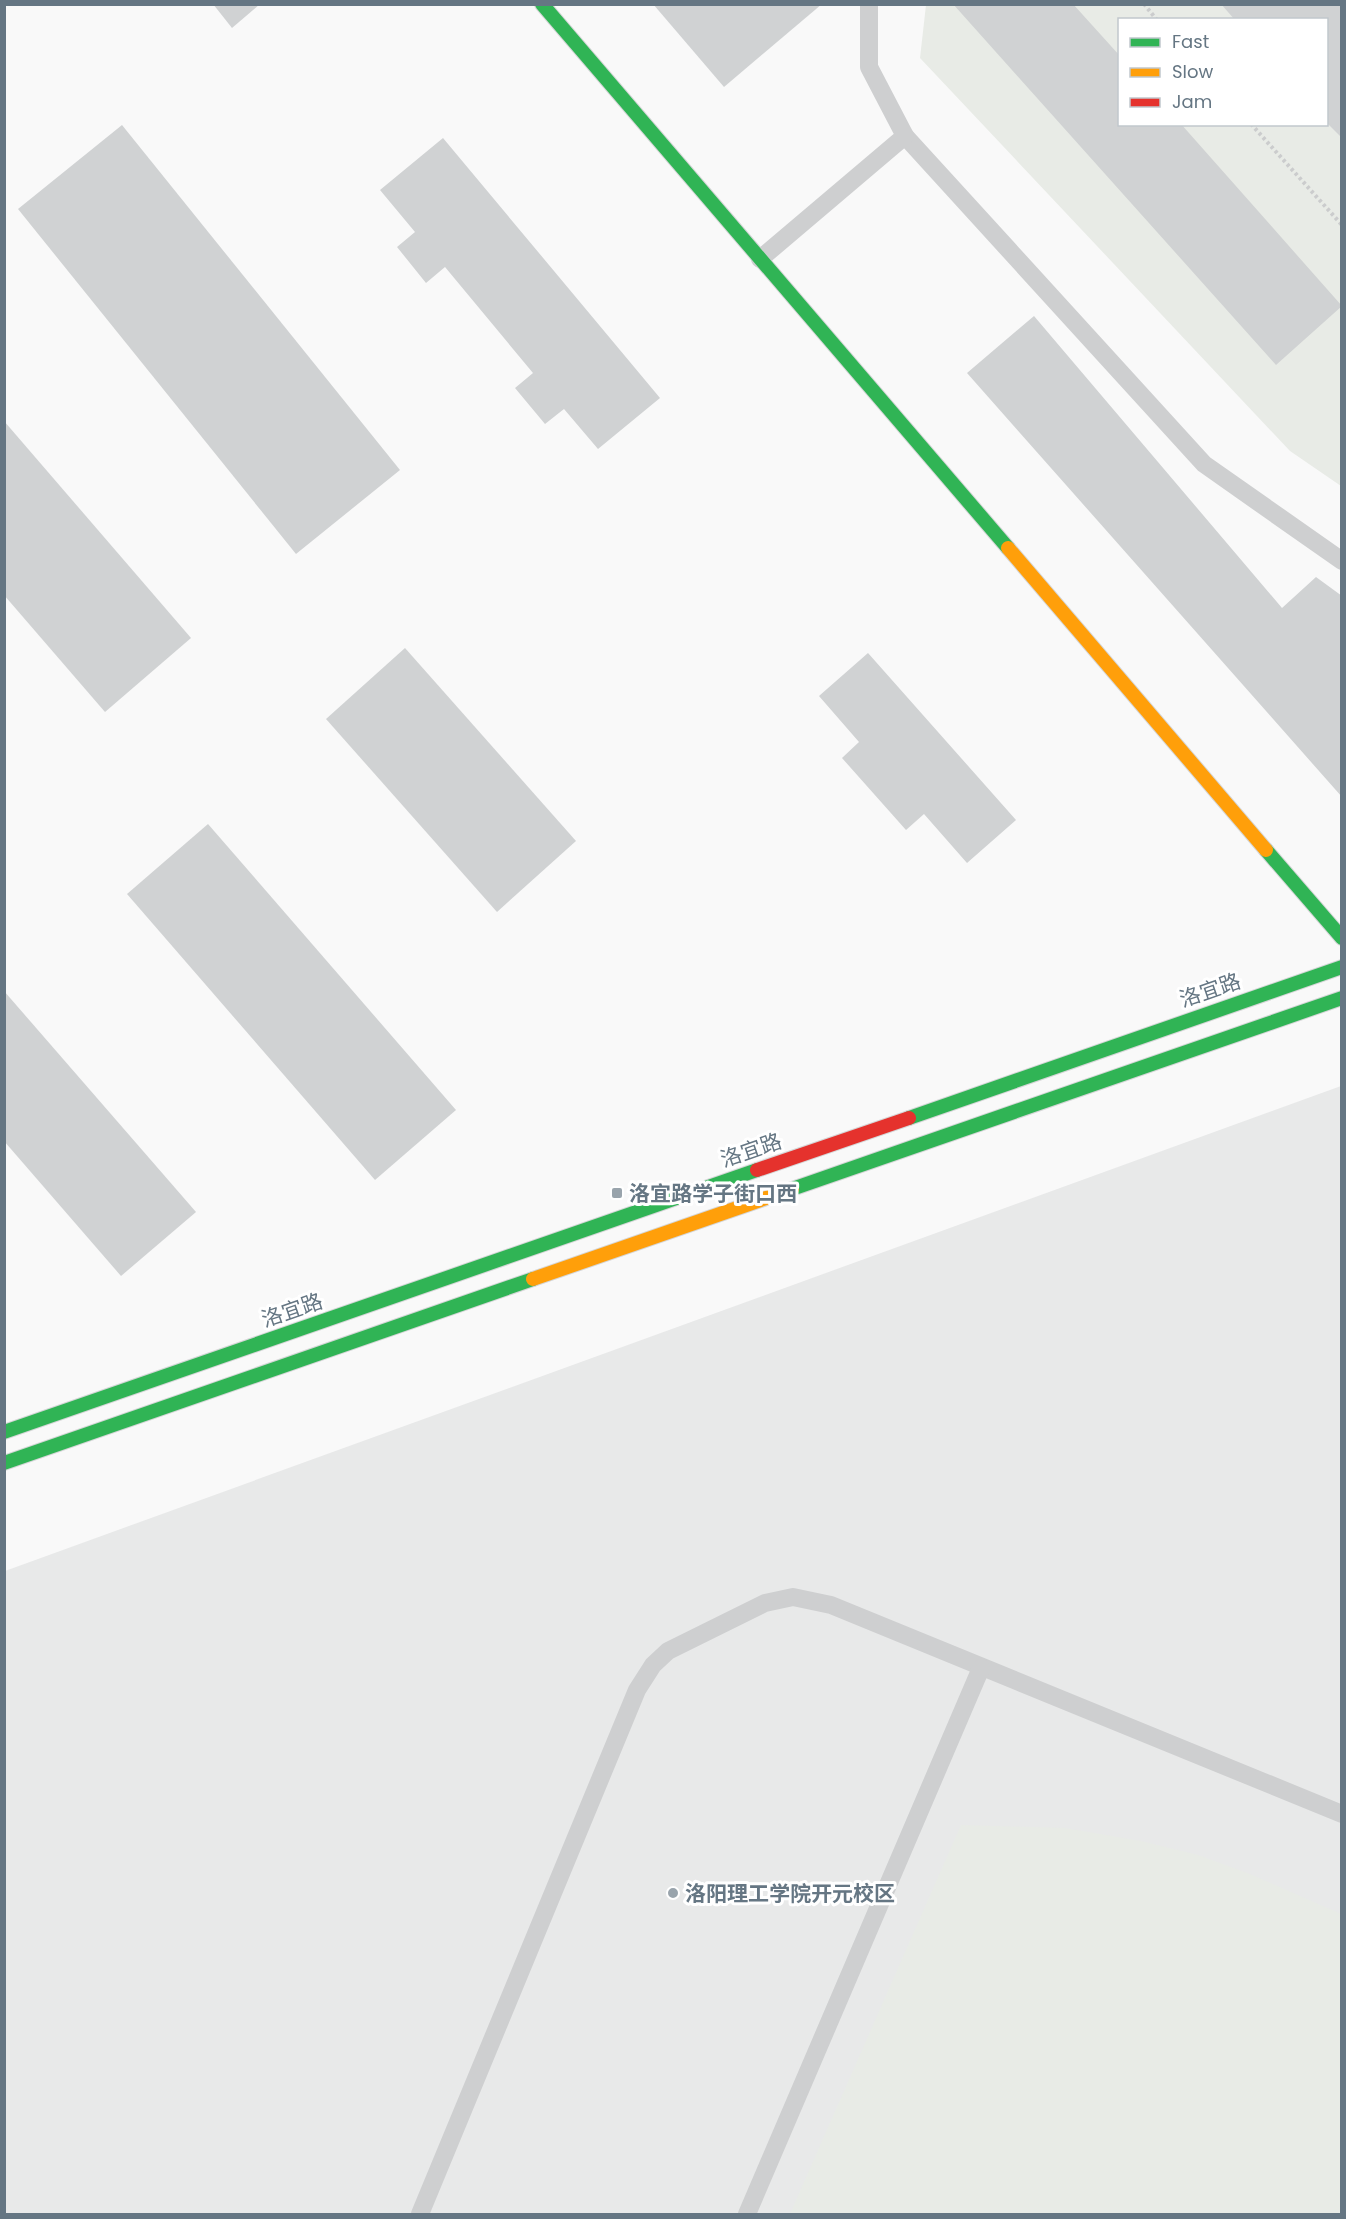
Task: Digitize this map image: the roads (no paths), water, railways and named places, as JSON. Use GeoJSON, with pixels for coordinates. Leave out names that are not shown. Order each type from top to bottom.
{"type":"FeatureCollection","features":[{"type":"Feature","properties":{"kind":"street"},"geometry":{"type":"LineString","coordinates":[[542,4],[1341,938]]}},
{"type":"Feature","properties":{"kind":"street","name":"洛宜路"},"geometry":{"type":"LineString","coordinates":[[4,1432],[1341,967]]}},
{"type":"Feature","properties":{"kind":"street"},"geometry":{"type":"LineString","coordinates":[[4,1463],[1341,998]]}},
{"type":"Feature","properties":{"kind":"lane"},"geometry":{"type":"LineString","coordinates":[[869,4],[869,67],[905,136],[1204,464],[1341,561]]}},
{"type":"Feature","properties":{"kind":"lane"},"geometry":{"type":"LineString","coordinates":[[760,259],[905,136]]}},
{"type":"Feature","properties":{"kind":"lane"},"geometry":{"type":"LineString","coordinates":[[420,2214],[637,1690],[653,1665],[668,1651],[765,1603],[794,1597],[831,1605],[1341,1814]]}},
{"type":"Feature","properties":{"kind":"lane"},"geometry":{"type":"LineString","coordinates":[[747,2214],[981,1668]]}},
{"type":"Feature","properties":{"kind":"place","name":"洛宜路学子街口西"},"geometry":{"type":"Point","coordinates":[617,1193]}},
{"type":"Feature","properties":{"kind":"place","name":"洛阳理工学院开元校区"},"geometry":{"type":"Point","coordinates":[673,1893]}}]}
